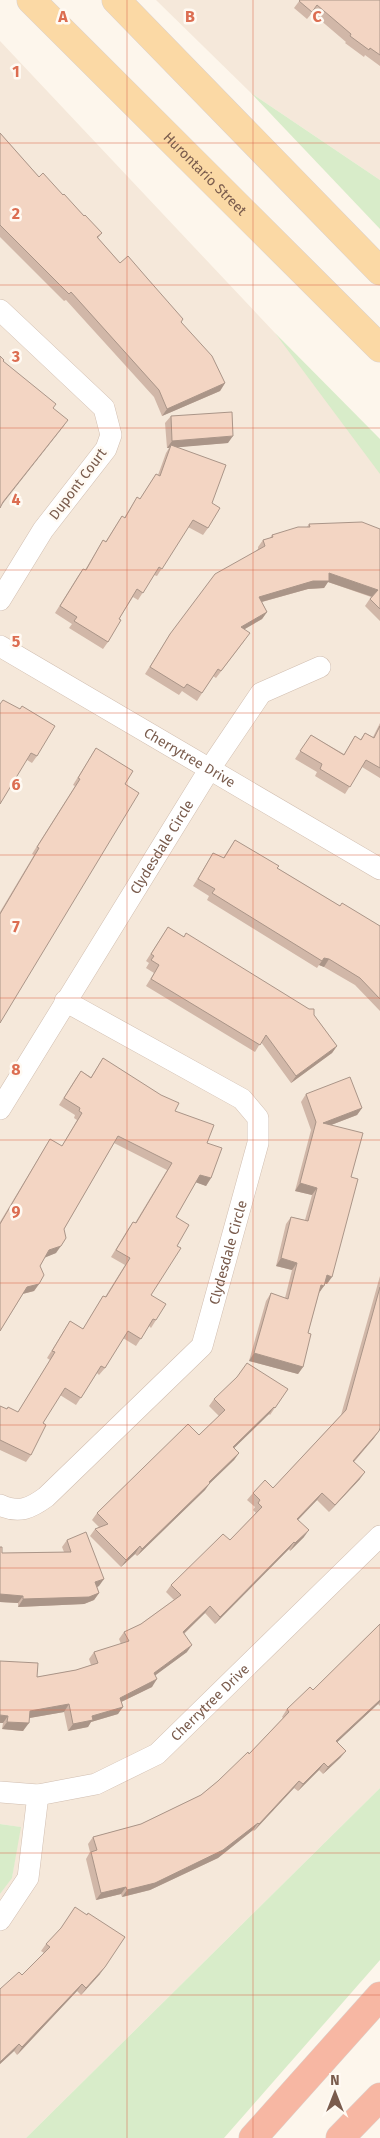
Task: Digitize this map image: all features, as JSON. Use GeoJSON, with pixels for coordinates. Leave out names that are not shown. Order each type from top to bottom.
{"type":"FeatureCollection","features":[{"type":"Feature","properties":{"kind":"highway"},"geometry":{"type":"LineString","coordinates":[[253,2138],[380,1996]]}},
{"type":"Feature","properties":{"kind":"highway"},"geometry":{"type":"LineString","coordinates":[[340,2138],[380,2097]]}},
{"type":"Feature","properties":{"kind":"main road","name":"Hurontario Street"},"geometry":{"type":"LineString","coordinates":[[31,0],[380,348]]}},
{"type":"Feature","properties":{"kind":"main road"},"geometry":{"type":"LineString","coordinates":[[116,0],[380,271]]}},
{"type":"Feature","properties":{"kind":"street","name":"Dupont Court"},"geometry":{"type":"LineString","coordinates":[[0,310],[104,408],[111,435],[106,450],[43,530],[0,600]]}},
{"type":"Feature","properties":{"kind":"street","name":"Cherrytree Drive"},"geometry":{"type":"LineString","coordinates":[[0,646],[380,869]]}},
{"type":"Feature","properties":{"kind":"street","name":"Clydesdale Circle"},"geometry":{"type":"LineString","coordinates":[[0,1109],[209,770],[261,693],[320,667]]}},
{"type":"Feature","properties":{"kind":"street","name":"Clydesdale Circle"},"geometry":{"type":"LineString","coordinates":[[0,1505],[8,1509],[31,1508],[46,1496],[202,1346],[258,1143],[258,1118],[242,1099],[65,1001]]}},
{"type":"Feature","properties":{"kind":"street","name":"Cherrytree Drive"},"geometry":{"type":"LineString","coordinates":[[0,1792],[38,1795],[96,1784],[157,1754],[380,1536]]}},
{"type":"Feature","properties":{"kind":"street"},"geometry":{"type":"LineString","coordinates":[[0,1920],[28,1878],[38,1795]]}},
{"type":"Feature","properties":{"kind":"shaded area"},"geometry":{"type":"Polygon","coordinates":[[[156,0],[380,0],[380,180],[251,93],[156,0]]]}},
{"type":"Feature","properties":{"kind":"shaded area"},"geometry":{"type":"Polygon","coordinates":[[[0,41],[275,333],[368,447],[380,466],[380,1788],[26,2138],[0,2138],[0,1894],[12,1877],[20,1827],[0,1824],[0,41]]]}},
{"type":"Feature","properties":{"kind":"green space"},"geometry":{"type":"Polygon","coordinates":[[[251,93],[380,180],[380,229],[251,93]]]}},
{"type":"Feature","properties":{"kind":"green space"},"geometry":{"type":"Polygon","coordinates":[[[275,333],[380,439],[380,474],[275,333]]]}},
{"type":"Feature","properties":{"kind":"green space"},"geometry":{"type":"Polygon","coordinates":[[[380,1788],[380,1960],[224,2138],[26,2138],[380,1788]]]}},
{"type":"Feature","properties":{"kind":"green space"},"geometry":{"type":"Polygon","coordinates":[[[0,1824],[21,1827],[12,1878],[0,1894],[0,1824]]]}},
{"type":"Feature","properties":{"kind":"building"},"geometry":{"type":"Polygon","coordinates":[[[300,0],[380,0],[380,55],[370,48],[369,50],[350,36],[351,34],[317,5],[312,12],[300,0]]]}},
{"type":"Feature","properties":{"kind":"building"},"geometry":{"type":"Polygon","coordinates":[[[0,133],[39,177],[43,173],[102,233],[97,237],[120,263],[128,256],[183,319],[181,322],[212,356],[225,383],[167,409],[159,390],[71,292],[69,294],[0,225],[0,133]]]}},
{"type":"Feature","properties":{"kind":"building"},"geometry":{"type":"Polygon","coordinates":[[[0,356],[3,361],[56,404],[53,408],[68,420],[0,508],[0,356]]]}},
{"type":"Feature","properties":{"kind":"building"},"geometry":{"type":"Polygon","coordinates":[[[232,412],[233,436],[172,441],[171,416],[232,412]]]}},
{"type":"Feature","properties":{"kind":"building"},"geometry":{"type":"Polygon","coordinates":[[[171,445],[226,465],[212,503],[220,508],[208,528],[193,520],[162,569],[159,567],[143,593],[137,589],[108,642],[74,621],[77,617],[60,606],[83,569],[86,570],[103,540],[106,542],[122,516],[125,518],[137,497],[140,499],[156,474],[160,476],[171,445]]]}},
{"type":"Feature","properties":{"kind":"building"},"geometry":{"type":"Polygon","coordinates":[[[362,522],[380,529],[380,609],[370,599],[378,590],[329,573],[329,581],[313,581],[259,597],[267,612],[241,627],[250,633],[221,671],[218,669],[202,693],[187,684],[184,688],[150,667],[170,634],[215,574],[265,546],[263,540],[273,537],[272,535],[298,527],[310,527],[309,524],[362,522]]]}},
{"type":"Feature","properties":{"kind":"building"},"geometry":{"type":"Polygon","coordinates":[[[3,700],[20,709],[22,706],[55,726],[37,756],[31,753],[0,804],[0,704],[3,700]]]}},
{"type":"Feature","properties":{"kind":"building"},"geometry":{"type":"Polygon","coordinates":[[[380,726],[380,768],[366,760],[350,787],[320,769],[322,764],[300,751],[311,735],[344,755],[355,736],[361,740],[365,733],[374,738],[380,726]]]}},
{"type":"Feature","properties":{"kind":"building"},"geometry":{"type":"Polygon","coordinates":[[[96,748],[133,771],[125,784],[139,793],[0,1023],[0,914],[39,848],[37,847],[80,779],[78,778],[96,748]]]}},
{"type":"Feature","properties":{"kind":"building"},"geometry":{"type":"Polygon","coordinates":[[[235,840],[340,906],[342,903],[380,926],[380,999],[360,978],[329,959],[324,958],[322,961],[212,893],[215,889],[198,879],[213,853],[224,858],[235,840]]]}},
{"type":"Feature","properties":{"kind":"building"},"geometry":{"type":"Polygon","coordinates":[[[168,927],[184,937],[186,933],[309,1009],[314,1009],[314,1015],[337,1046],[296,1076],[266,1035],[260,1045],[151,979],[159,965],[151,960],[154,956],[151,954],[168,927]]]}},
{"type":"Feature","properties":{"kind":"building"},"geometry":{"type":"Polygon","coordinates":[[[103,1058],[161,1095],[179,1103],[175,1111],[214,1125],[207,1143],[222,1148],[211,1178],[200,1175],[176,1217],[189,1225],[177,1246],[181,1248],[151,1295],[166,1304],[156,1320],[153,1319],[141,1339],[128,1331],[105,1368],[101,1366],[81,1398],[65,1388],[43,1423],[46,1425],[31,1455],[0,1440],[0,1406],[7,1409],[8,1407],[18,1412],[55,1352],[52,1351],[70,1321],[83,1329],[103,1296],[106,1297],[130,1258],[116,1250],[133,1222],[136,1223],[172,1163],[118,1136],[64,1229],[66,1238],[61,1246],[49,1250],[40,1266],[44,1275],[39,1284],[27,1287],[0,1331],[0,1224],[50,1139],[62,1146],[82,1113],[79,1111],[80,1108],[64,1098],[81,1071],[91,1078],[103,1058]]]}},
{"type":"Feature","properties":{"kind":"building"},"geometry":{"type":"Polygon","coordinates":[[[350,1077],[362,1108],[323,1123],[363,1133],[351,1177],[358,1179],[332,1277],[327,1275],[324,1286],[321,1285],[308,1333],[311,1334],[303,1367],[254,1353],[271,1293],[288,1299],[297,1263],[281,1258],[291,1217],[308,1221],[317,1188],[300,1183],[316,1122],[306,1094],[350,1077]]]}},
{"type":"Feature","properties":{"kind":"building"},"geometry":{"type":"Polygon","coordinates":[[[380,1287],[380,1428],[353,1461],[365,1472],[335,1505],[322,1493],[297,1519],[309,1530],[294,1542],[220,1617],[210,1606],[183,1632],[192,1645],[154,1673],[157,1679],[120,1698],[123,1707],[92,1716],[93,1720],[73,1724],[69,1704],[30,1711],[29,1723],[7,1722],[8,1716],[0,1715],[0,1661],[38,1663],[37,1677],[76,1670],[98,1663],[94,1652],[129,1641],[124,1632],[141,1624],[181,1595],[171,1585],[223,1534],[230,1540],[262,1507],[258,1503],[260,1500],[253,1493],[265,1480],[273,1488],[346,1410],[380,1287]]]}},
{"type":"Feature","properties":{"kind":"building"},"geometry":{"type":"Polygon","coordinates":[[[247,1363],[288,1389],[275,1408],[233,1447],[239,1453],[142,1549],[140,1546],[126,1560],[95,1529],[108,1524],[97,1513],[188,1424],[199,1435],[225,1410],[214,1399],[237,1377],[247,1363]]]}},
{"type":"Feature","properties":{"kind":"building"},"geometry":{"type":"Polygon","coordinates":[[[86,1532],[104,1579],[95,1582],[99,1593],[89,1597],[23,1599],[23,1596],[0,1594],[0,1547],[2,1547],[2,1553],[71,1552],[67,1540],[86,1532]]]}},
{"type":"Feature","properties":{"kind":"building"},"geometry":{"type":"Polygon","coordinates":[[[380,1624],[380,1700],[336,1741],[346,1751],[328,1767],[324,1763],[303,1784],[299,1781],[259,1824],[223,1850],[155,1883],[127,1890],[126,1887],[101,1893],[91,1852],[97,1850],[93,1837],[141,1824],[201,1795],[248,1752],[249,1754],[289,1712],[287,1709],[310,1687],[313,1690],[380,1624]]]}},
{"type":"Feature","properties":{"kind":"building"},"geometry":{"type":"Polygon","coordinates":[[[75,1907],[87,1915],[88,1913],[125,1937],[105,1967],[86,1988],[82,1984],[22,2047],[19,2044],[0,2062],[0,1989],[19,1972],[22,1975],[50,1947],[46,1944],[61,1928],[75,1907]]]}}]}
